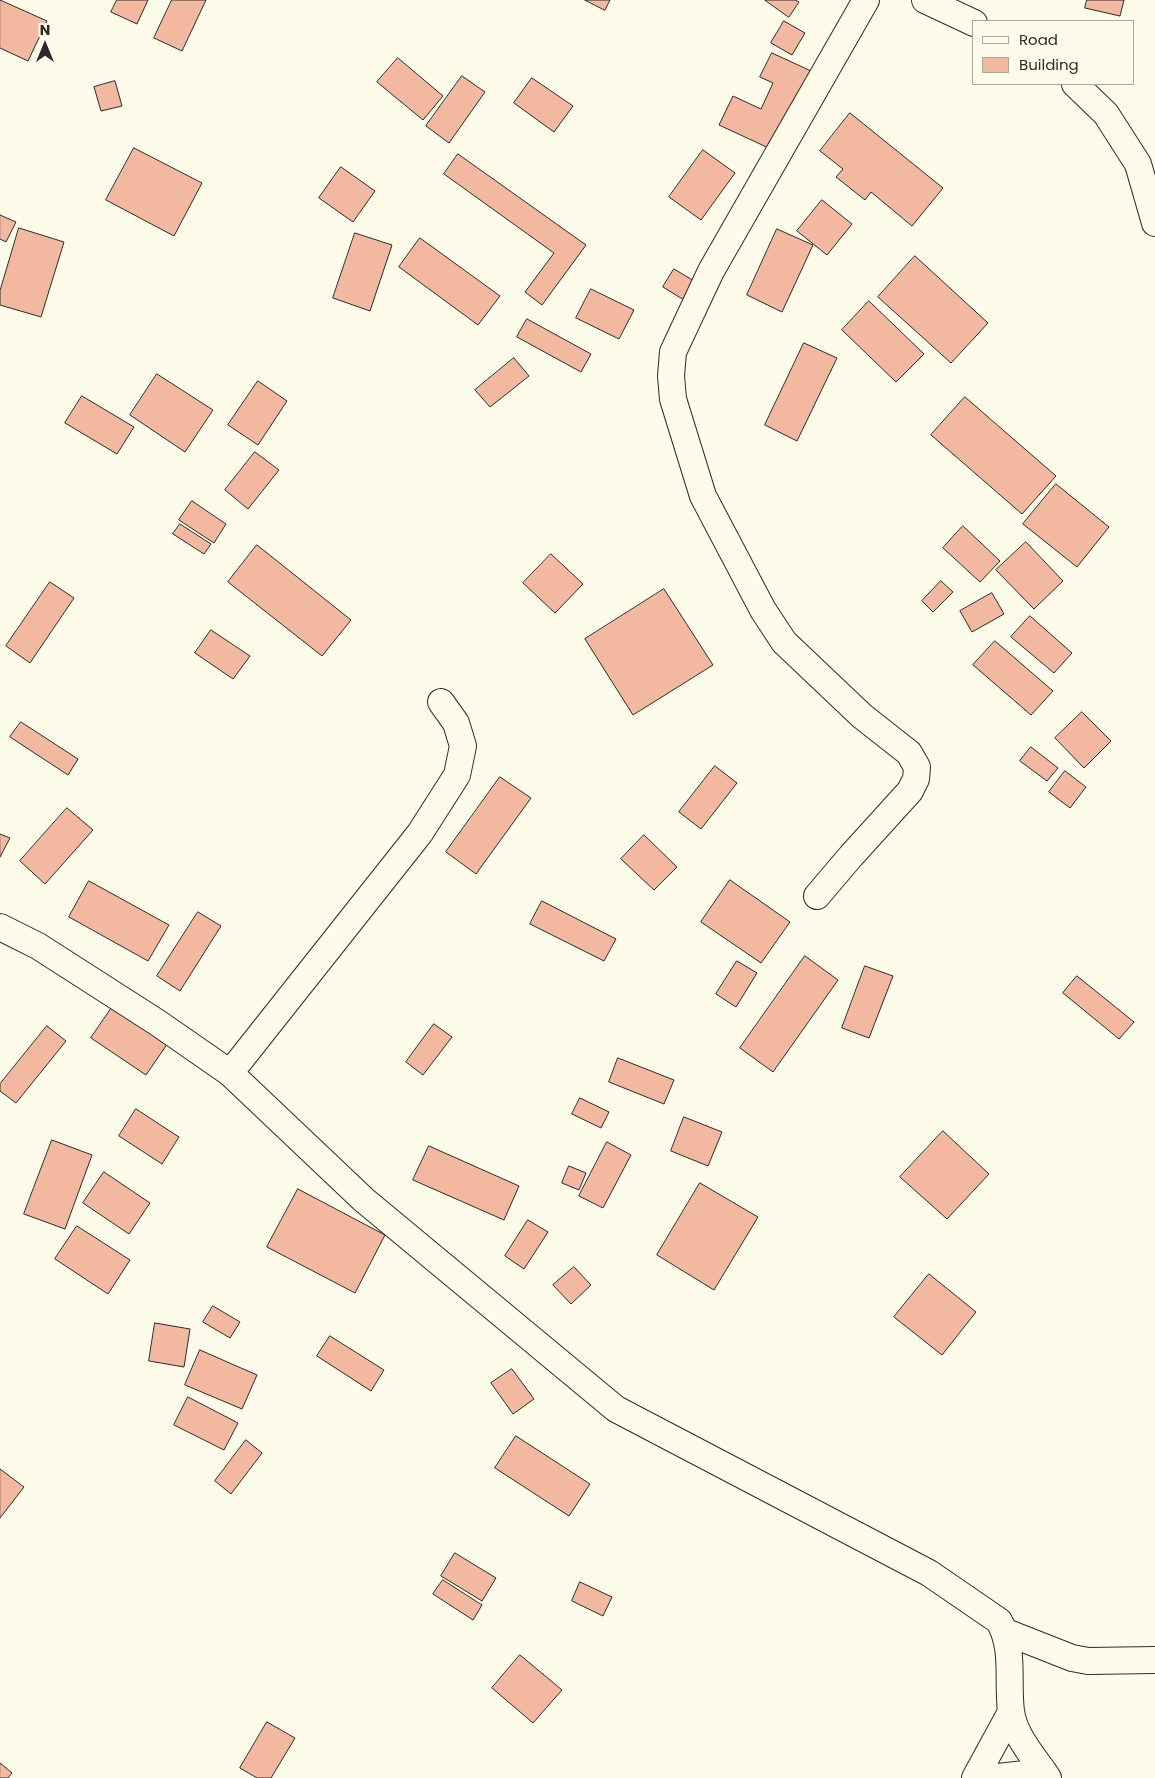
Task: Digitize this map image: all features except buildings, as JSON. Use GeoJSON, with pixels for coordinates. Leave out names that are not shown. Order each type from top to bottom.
{"type":"FeatureCollection","features":[{"type":"Feature","properties":{"kind":"street"},"geometry":{"type":"LineString","coordinates":[[817,896],[910,791],[916,779],[917,767],[909,753],[862,716],[784,642],[763,610],[703,496],[673,399],[671,376],[674,352],[711,271],[866,0]]}},
{"type":"Feature","properties":{"kind":"street"},"geometry":{"type":"LineString","coordinates":[[925,0],[972,23]]}},
{"type":"Feature","properties":{"kind":"street"},"geometry":{"type":"LineString","coordinates":[[1076,85],[1106,114],[1138,164],[1155,223]]}},
{"type":"Feature","properties":{"kind":"street"},"geometry":{"type":"LineString","coordinates":[[230,1073],[420,833],[457,775],[463,746],[456,723],[441,702]]}},
{"type":"Feature","properties":{"kind":"street"},"geometry":{"type":"LineString","coordinates":[[0,927],[38,946],[158,1023],[230,1073],[364,1200],[616,1409],[929,1573],[999,1621],[1006,1632],[1009,1650],[1011,1712],[1015,1725],[1027,1747],[1046,1775]]}},
{"type":"Feature","properties":{"kind":"street"},"geometry":{"type":"LineString","coordinates":[[1006,1632],[1072,1658],[1088,1661],[1155,1660]]}},
{"type":"Feature","properties":{"kind":"street"},"geometry":{"type":"LineString","coordinates":[[974,1778],[1011,1712]]}},
{"type":"Feature","properties":{"kind":"street"},"geometry":{"type":"LineString","coordinates":[[988,1778],[1046,1775]]}}]}
